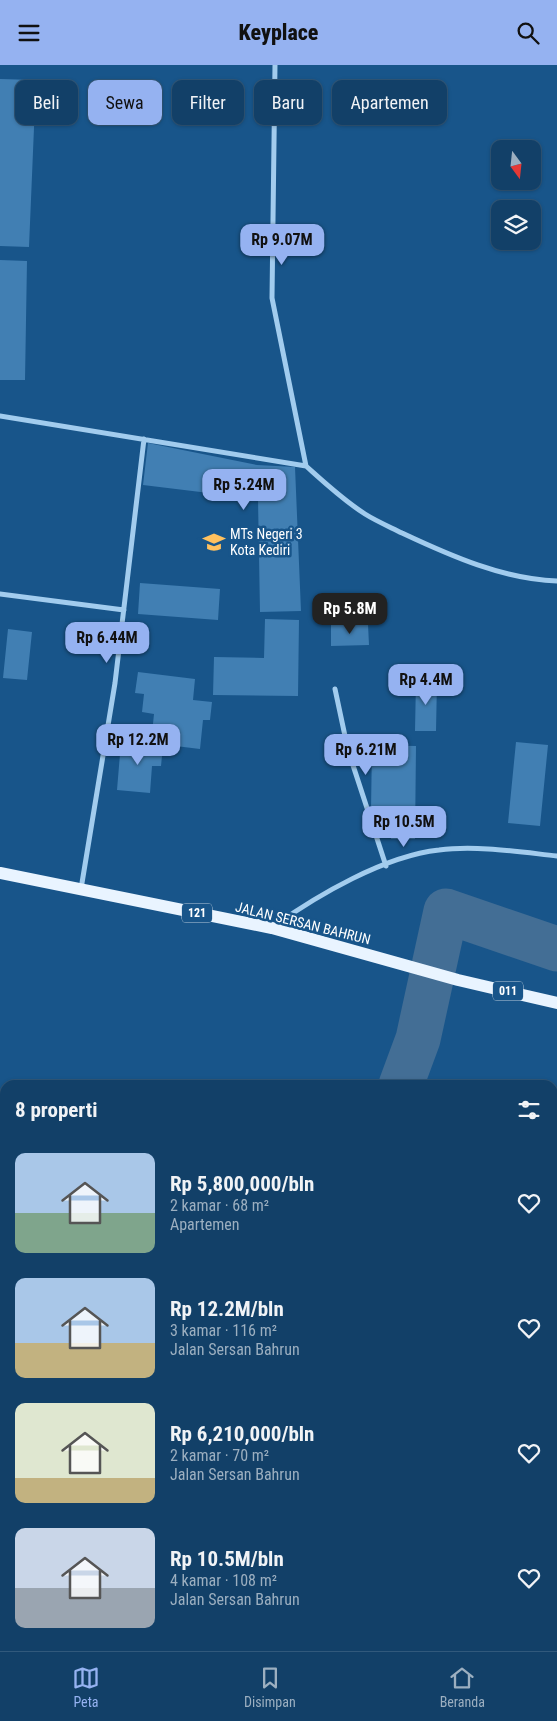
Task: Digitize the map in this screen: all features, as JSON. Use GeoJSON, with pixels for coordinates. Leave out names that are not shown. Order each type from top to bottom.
{"type":"FeatureCollection","features":[{"type":"Feature","properties":{"kind":"main road","name":"JALAN SERSAN BAHRUN"},"geometry":{"type":"LineString","coordinates":[[0,873],[272,928],[392,961]]}},
{"type":"Feature","properties":{"kind":"main road","name":"011"},"geometry":{"type":"LineString","coordinates":[[392,961],[458,980],[557,1003]]}},
{"type":"Feature","properties":{"kind":"street"},"geometry":{"type":"LineString","coordinates":[[275,65],[272,298],[306,467]]}},
{"type":"Feature","properties":{"kind":"street"},"geometry":{"type":"LineString","coordinates":[[0,415],[306,467],[339,496],[367,515],[412,537],[476,565],[536,580],[557,581]]}},
{"type":"Feature","properties":{"kind":"street"},"geometry":{"type":"LineString","coordinates":[[81,890],[115,683],[144,439]]}},
{"type":"Feature","properties":{"kind":"street"},"geometry":{"type":"LineString","coordinates":[[0,594],[124,610]]}},
{"type":"Feature","properties":{"kind":"street"},"geometry":{"type":"LineString","coordinates":[[335,689],[348,750],[386,865]]}},
{"type":"Feature","properties":{"kind":"street"},"geometry":{"type":"LineString","coordinates":[[272,928],[307,903],[343,883],[386,865],[439,849],[493,850],[557,856]]}},
{"type":"Feature","properties":{"kind":"building"},"geometry":{"type":"Polygon","coordinates":[[[0,79],[36,80],[15,80],[15,125],[34,125],[29,247],[0,246],[0,79]]]}},
{"type":"Feature","properties":{"kind":"building"},"geometry":{"type":"Polygon","coordinates":[[[0,260],[27,261],[25,380],[0,380],[0,260]]]}},
{"type":"Feature","properties":{"kind":"building"},"geometry":{"type":"Polygon","coordinates":[[[148,443],[257,465],[295,467],[301,611],[260,612],[258,499],[143,485],[148,443]]]}},
{"type":"Feature","properties":{"kind":"building"},"geometry":{"type":"Polygon","coordinates":[[[140,583],[220,589],[218,620],[138,614],[140,583]]]}},
{"type":"Feature","properties":{"kind":"building"},"geometry":{"type":"Polygon","coordinates":[[[265,619],[299,620],[298,696],[213,695],[214,657],[264,658],[265,619]]]}},
{"type":"Feature","properties":{"kind":"building"},"geometry":{"type":"Polygon","coordinates":[[[331,624],[368,624],[369,645],[331,646],[331,624]]]}},
{"type":"Feature","properties":{"kind":"building"},"geometry":{"type":"Polygon","coordinates":[[[8,629],[32,632],[27,680],[3,678],[8,629]]]}},
{"type":"Feature","properties":{"kind":"building"},"geometry":{"type":"Polygon","coordinates":[[[138,672],[195,679],[193,700],[212,702],[210,720],[203,720],[200,749],[151,743],[154,714],[142,712],[144,694],[135,693],[138,672]]]}},
{"type":"Feature","properties":{"kind":"building"},"geometry":{"type":"Polygon","coordinates":[[[416,680],[437,681],[436,731],[415,731],[416,680]]]}},
{"type":"Feature","properties":{"kind":"building"},"geometry":{"type":"Polygon","coordinates":[[[121,742],[163,746],[161,766],[152,766],[150,793],[117,790],[121,742]]]}},
{"type":"Feature","properties":{"kind":"building"},"geometry":{"type":"Polygon","coordinates":[[[516,742],[548,745],[540,826],[508,823],[516,742]]]}},
{"type":"Feature","properties":{"kind":"building"},"geometry":{"type":"Polygon","coordinates":[[[372,745],[416,746],[415,839],[391,839],[392,811],[371,811],[372,745]]]}},
{"type":"Feature","properties":{"kind":"waterway"},"geometry":{"type":"LineString","coordinates":[[403,1080],[418,1039],[446,911],[557,949]]}},
{"type":"Feature","properties":{"kind":"place","name":"MTs Negeri 3 Kota Kediri"},"geometry":{"type":"Point","coordinates":[214,542]}}]}
